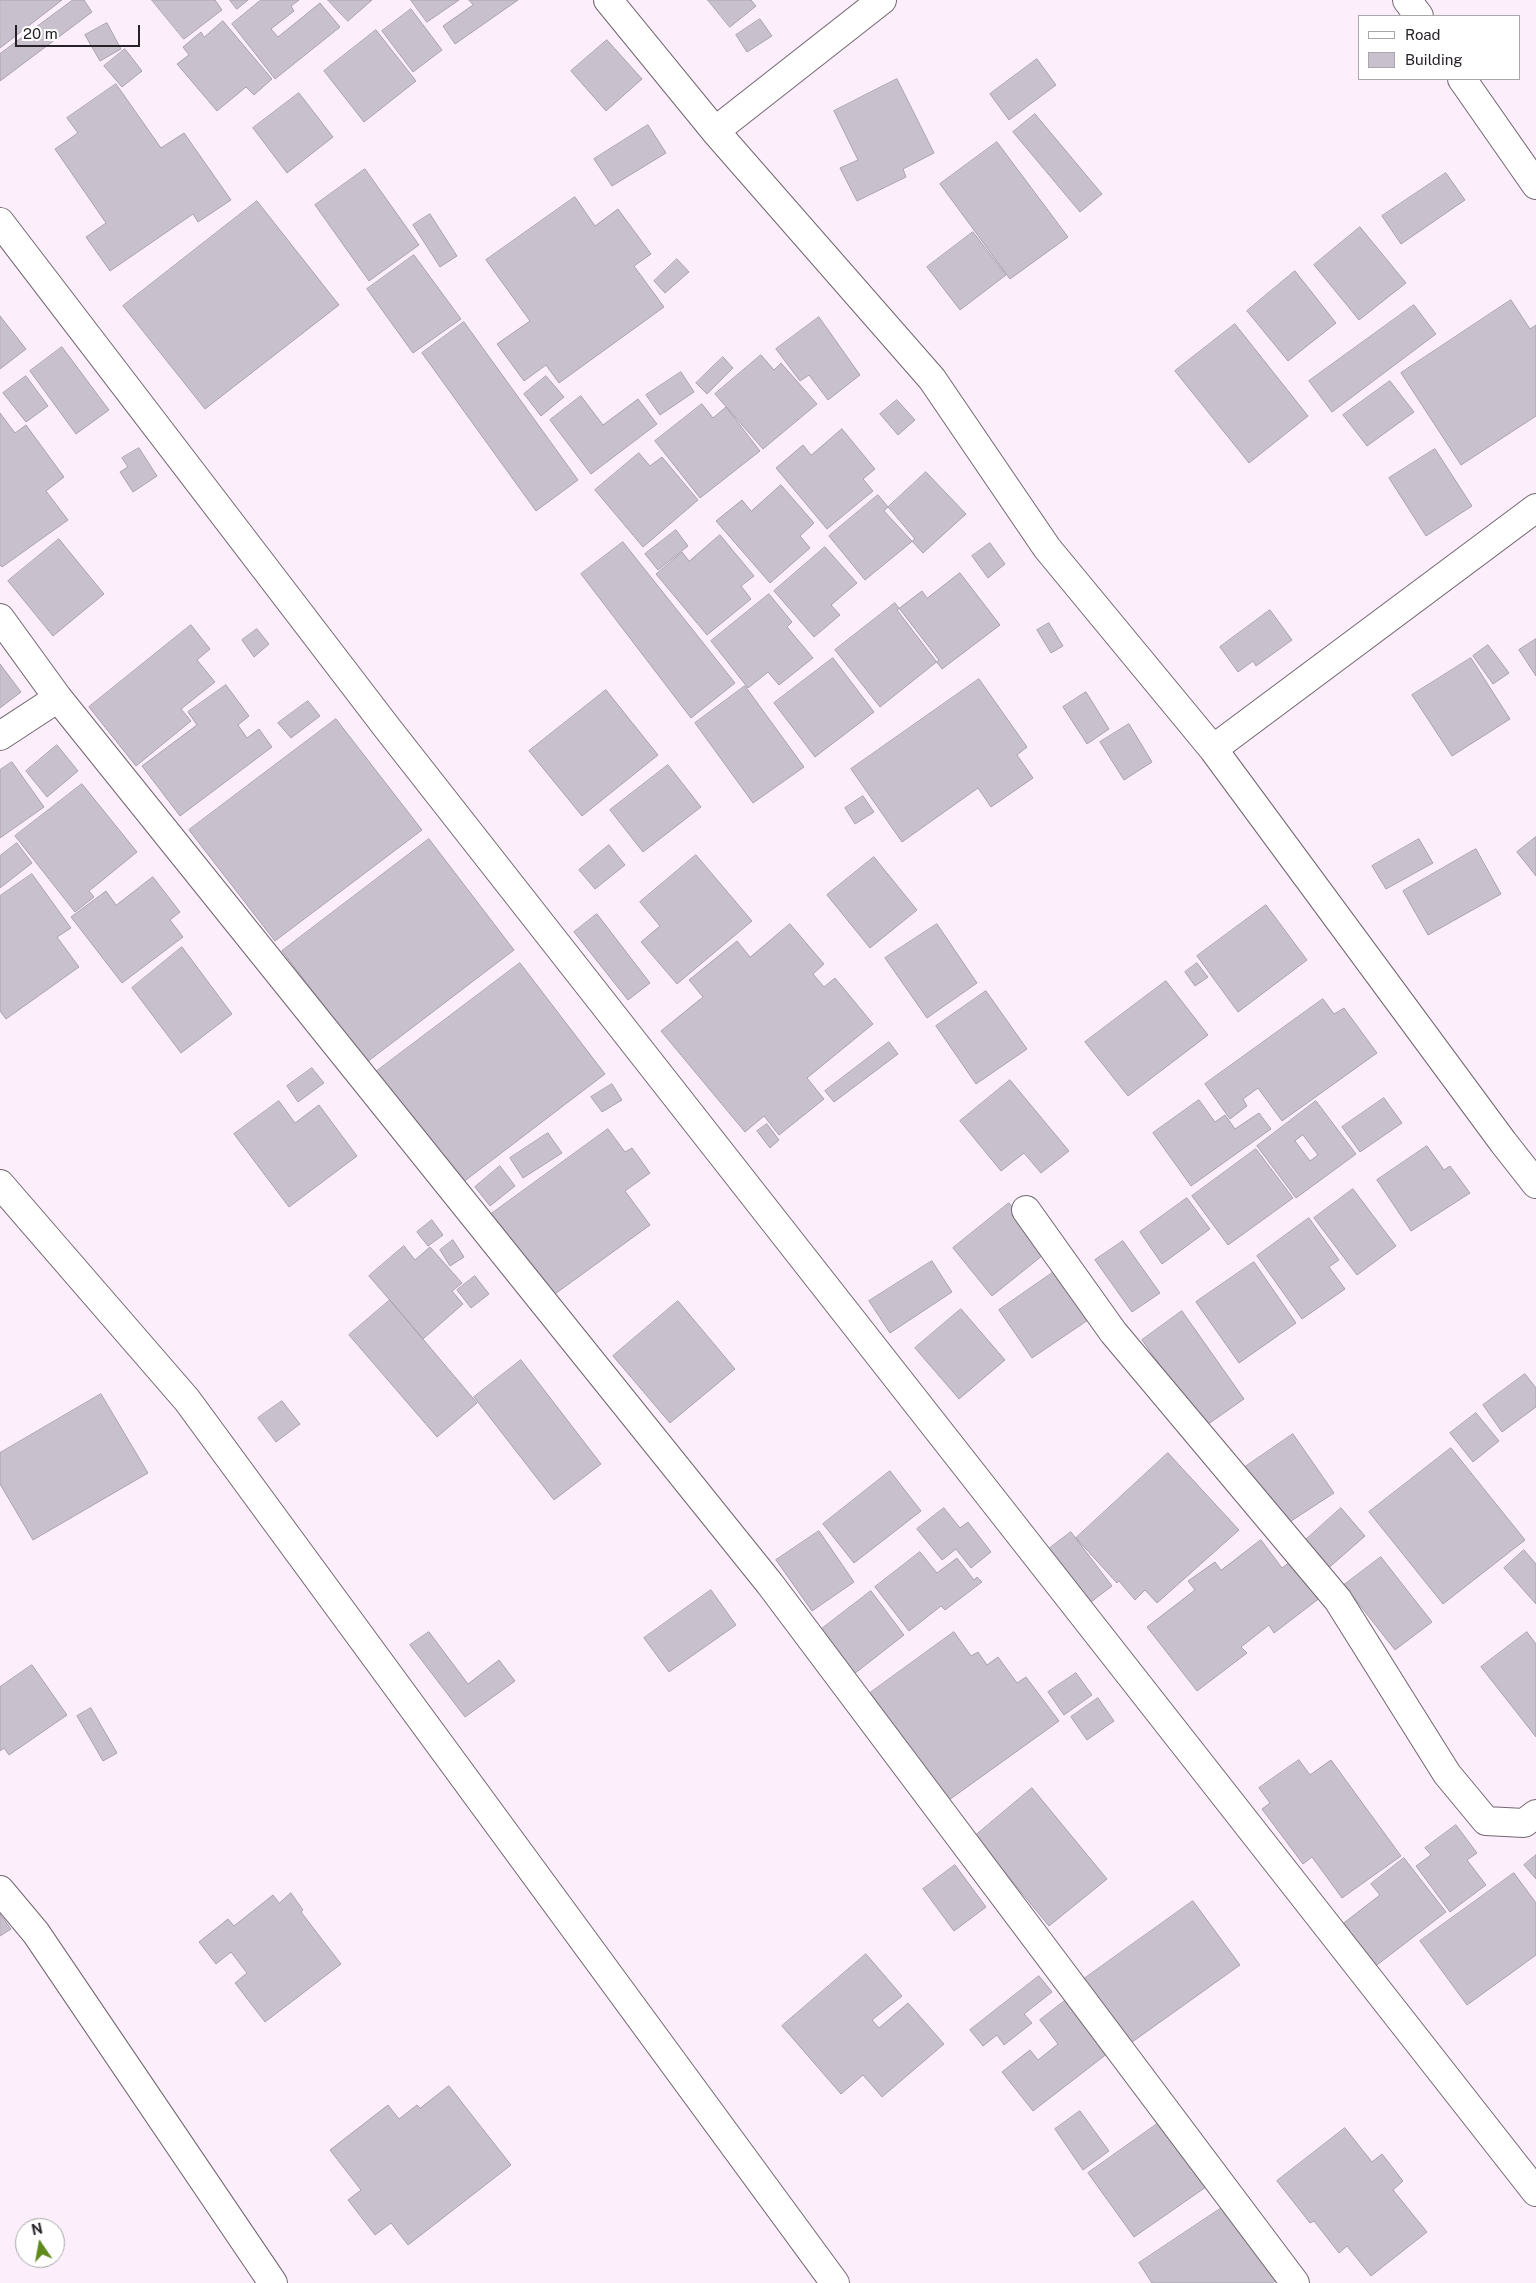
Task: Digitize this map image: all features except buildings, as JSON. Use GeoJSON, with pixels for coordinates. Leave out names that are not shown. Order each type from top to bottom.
{"type":"FeatureCollection","features":[{"type":"Feature","properties":{"kind":"street"},"geometry":{"type":"LineString","coordinates":[[608,0],[715,131],[932,379],[1047,548],[1213,750],[1536,1184]]}},
{"type":"Feature","properties":{"kind":"street"},"geometry":{"type":"LineString","coordinates":[[715,131],[882,0]]}},
{"type":"Feature","properties":{"kind":"street"},"geometry":{"type":"LineString","coordinates":[[1407,0],[1417,15]]}},
{"type":"Feature","properties":{"kind":"street"},"geometry":{"type":"LineString","coordinates":[[1463,80],[1536,185]]}},
{"type":"Feature","properties":{"kind":"street"},"geometry":{"type":"LineString","coordinates":[[0,222],[394,737],[1536,2192]]}},
{"type":"Feature","properties":{"kind":"street"},"geometry":{"type":"LineString","coordinates":[[1213,750],[1536,508]]}},
{"type":"Feature","properties":{"kind":"street"},"geometry":{"type":"LineString","coordinates":[[0,618],[58,698],[770,1584],[1294,2283]]}},
{"type":"Feature","properties":{"kind":"street"},"geometry":{"type":"LineString","coordinates":[[0,736],[58,698]]}},
{"type":"Feature","properties":{"kind":"street"},"geometry":{"type":"LineString","coordinates":[[0,1184],[187,1400],[835,2283]]}},
{"type":"Feature","properties":{"kind":"street"},"geometry":{"type":"LineString","coordinates":[[1026,1210],[1113,1332],[1338,1600],[1447,1774],[1486,1821],[1524,1822],[1536,1814]]}},
{"type":"Feature","properties":{"kind":"street"},"geometry":{"type":"LineString","coordinates":[[0,1890],[36,1933],[274,2283]]}}]}
